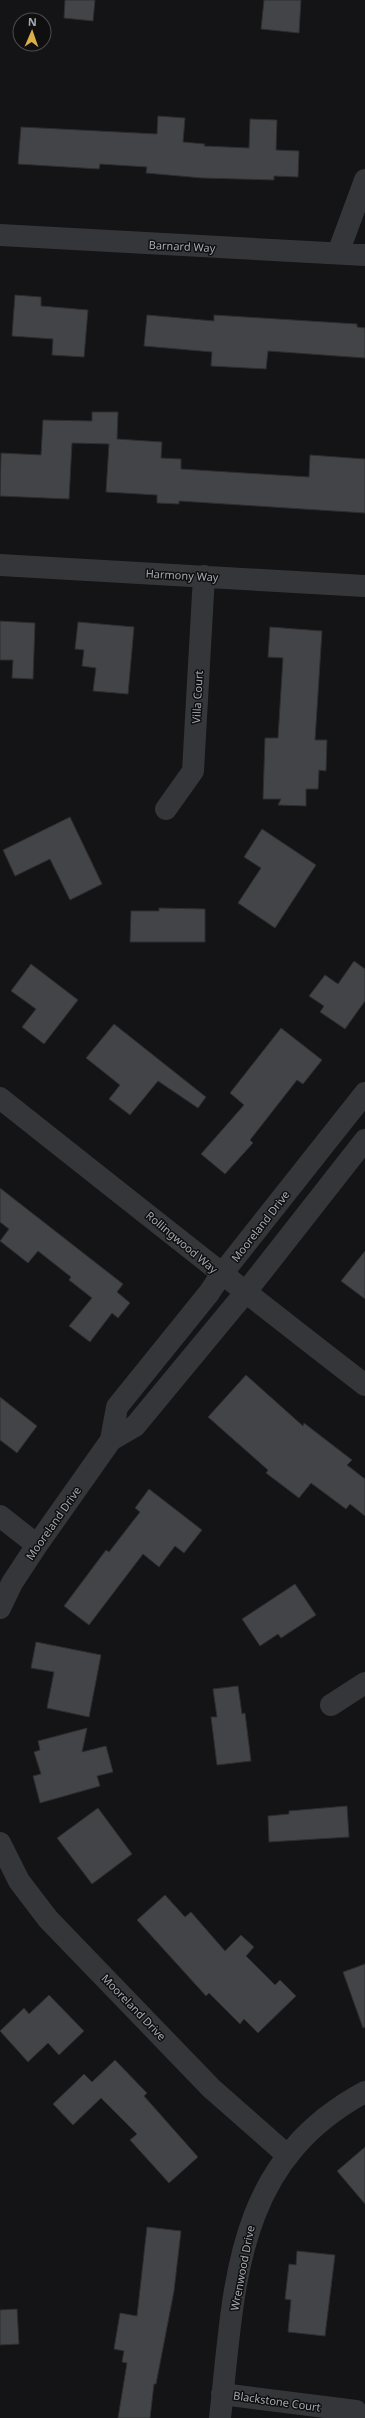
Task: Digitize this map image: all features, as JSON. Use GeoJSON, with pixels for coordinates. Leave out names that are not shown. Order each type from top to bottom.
{"type":"FeatureCollection","features":[{"type":"Feature","properties":{"kind":"street"},"geometry":{"type":"LineString","coordinates":[[338,253],[365,180]]}},
{"type":"Feature","properties":{"kind":"street","name":"Barnard Way"},"geometry":{"type":"LineString","coordinates":[[0,235],[365,254]]}},
{"type":"Feature","properties":{"kind":"street","name":"Harmony Way"},"geometry":{"type":"LineString","coordinates":[[0,565],[365,586]]}},
{"type":"Feature","properties":{"kind":"street","name":"Villa Court"},"geometry":{"type":"LineString","coordinates":[[166,809],[193,771],[204,576]]}},
{"type":"Feature","properties":{"kind":"street","name":"Mooreland Drive"},"geometry":{"type":"LineString","coordinates":[[0,1608],[12,1583],[37,1545],[111,1440],[117,1408],[210,1294],[221,1275],[365,1093]]}},
{"type":"Feature","properties":{"kind":"street","name":"Rollingwood Way"},"geometry":{"type":"LineString","coordinates":[[0,1098],[141,1208],[221,1275],[365,1385]]}},
{"type":"Feature","properties":{"kind":"street","name":"Mooreland Drive"},"geometry":{"type":"LineString","coordinates":[[111,1440],[135,1426],[245,1292],[365,1140]]}},
{"type":"Feature","properties":{"kind":"street"},"geometry":{"type":"LineString","coordinates":[[0,1516],[37,1545]]}},
{"type":"Feature","properties":{"kind":"street"},"geometry":{"type":"LineString","coordinates":[[331,1705],[365,1683]]}},
{"type":"Feature","properties":{"kind":"street","name":"Mooreland Drive"},"geometry":{"type":"LineString","coordinates":[[0,1843],[20,1881],[52,1923],[212,2088],[287,2155]]}},
{"type":"Feature","properties":{"kind":"street","name":"Wrenwood Drive"},"geometry":{"type":"LineString","coordinates":[[220,2418],[236,2291],[249,2227],[261,2196],[277,2167],[322,2120],[365,2092]]}},
{"type":"Feature","properties":{"kind":"street","name":"Blackstone Court"},"geometry":{"type":"LineString","coordinates":[[222,2394],[356,2411]]}},
{"type":"Feature","properties":{"kind":"building"},"geometry":{"type":"Polygon","coordinates":[[[65,0],[95,0],[93,21],[64,18],[65,0]]]}},
{"type":"Feature","properties":{"kind":"building"},"geometry":{"type":"Polygon","coordinates":[[[264,0],[301,0],[299,33],[261,29],[264,0]]]}},
{"type":"Feature","properties":{"kind":"building"},"geometry":{"type":"Polygon","coordinates":[[[158,116],[185,118],[183,142],[205,144],[204,146],[249,148],[250,119],[277,120],[276,150],[299,151],[298,177],[274,176],[274,180],[202,178],[146,173],[147,167],[100,164],[99,169],[18,164],[21,127],[157,134],[158,116]]]}},
{"type":"Feature","properties":{"kind":"building"},"geometry":{"type":"Polygon","coordinates":[[[15,295],[41,297],[41,306],[88,310],[84,357],[52,355],[53,339],[12,336],[15,295]]]}},
{"type":"Feature","properties":{"kind":"building"},"geometry":{"type":"Polygon","coordinates":[[[147,315],[214,321],[214,315],[357,324],[357,327],[365,328],[365,358],[268,351],[266,369],[211,366],[212,352],[144,346],[147,315]]]}},
{"type":"Feature","properties":{"kind":"building"},"geometry":{"type":"Polygon","coordinates":[[[92,412],[118,412],[117,439],[162,442],[161,458],[181,459],[181,469],[309,477],[310,455],[365,459],[365,513],[179,501],[179,504],[157,503],[157,495],[106,492],[109,444],[72,443],[69,499],[0,496],[1,453],[41,455],[43,420],[92,421],[92,412]]]}},
{"type":"Feature","properties":{"kind":"building"},"geometry":{"type":"Polygon","coordinates":[[[0,621],[35,623],[33,679],[12,678],[13,660],[0,660],[0,621]]]}},
{"type":"Feature","properties":{"kind":"building"},"geometry":{"type":"Polygon","coordinates":[[[78,622],[134,627],[128,694],[93,691],[96,668],[82,666],[84,650],[75,649],[78,622]]]}},
{"type":"Feature","properties":{"kind":"building"},"geometry":{"type":"Polygon","coordinates":[[[270,627],[322,631],[315,740],[327,740],[326,771],[319,770],[318,789],[306,789],[306,806],[278,805],[281,799],[263,799],[265,738],[278,738],[283,658],[268,657],[270,627]]]}},
{"type":"Feature","properties":{"kind":"building"},"geometry":{"type":"Polygon","coordinates":[[[70,817],[102,884],[70,900],[50,859],[15,876],[3,850],[70,817]]]}},
{"type":"Feature","properties":{"kind":"building"},"geometry":{"type":"Polygon","coordinates":[[[262,829],[316,865],[275,928],[238,903],[261,868],[244,857],[262,829]]]}},
{"type":"Feature","properties":{"kind":"building"},"geometry":{"type":"Polygon","coordinates":[[[159,908],[205,909],[205,942],[130,942],[131,911],[159,911],[159,908]]]}},
{"type":"Feature","properties":{"kind":"building"},"geometry":{"type":"Polygon","coordinates":[[[354,961],[365,969],[365,1001],[345,1029],[320,1012],[324,1006],[309,996],[325,975],[338,984],[354,961]]]}},
{"type":"Feature","properties":{"kind":"building"},"geometry":{"type":"Polygon","coordinates":[[[31,964],[78,1000],[44,1044],[22,1027],[36,1009],[11,991],[31,964]]]}},
{"type":"Feature","properties":{"kind":"building"},"geometry":{"type":"Polygon","coordinates":[[[114,1024],[206,1097],[198,1108],[158,1081],[130,1115],[109,1099],[120,1085],[86,1058],[114,1024]]]}},
{"type":"Feature","properties":{"kind":"building"},"geometry":{"type":"Polygon","coordinates":[[[281,1028],[322,1060],[303,1084],[297,1080],[250,1140],[253,1143],[225,1174],[201,1154],[244,1105],[230,1093],[281,1028]]]}},
{"type":"Feature","properties":{"kind":"building"},"geometry":{"type":"Polygon","coordinates":[[[0,1188],[123,1284],[117,1292],[130,1303],[118,1318],[112,1313],[90,1342],[69,1326],[92,1298],[69,1280],[71,1277],[38,1251],[28,1263],[0,1241],[9,1229],[0,1222],[0,1188]]]}},
{"type":"Feature","properties":{"kind":"building"},"geometry":{"type":"Polygon","coordinates":[[[365,1251],[365,1299],[341,1281],[365,1251]]]}},
{"type":"Feature","properties":{"kind":"building"},"geometry":{"type":"Polygon","coordinates":[[[246,1375],[303,1426],[304,1423],[352,1460],[347,1465],[365,1479],[365,1516],[350,1504],[346,1509],[311,1483],[299,1498],[266,1473],[268,1470],[208,1417],[246,1375]]]}},
{"type":"Feature","properties":{"kind":"building"},"geometry":{"type":"Polygon","coordinates":[[[0,1397],[37,1426],[17,1453],[0,1440],[0,1397]]]}},
{"type":"Feature","properties":{"kind":"building"},"geometry":{"type":"Polygon","coordinates":[[[149,1489],[202,1530],[184,1553],[175,1546],[159,1567],[143,1554],[89,1625],[64,1606],[106,1550],[109,1552],[140,1512],[135,1508],[149,1489]]]}},
{"type":"Feature","properties":{"kind":"building"},"geometry":{"type":"Polygon","coordinates":[[[295,1584],[316,1615],[281,1638],[278,1634],[260,1646],[242,1619],[295,1584]]]}},
{"type":"Feature","properties":{"kind":"building"},"geometry":{"type":"Polygon","coordinates":[[[36,1642],[101,1655],[89,1717],[47,1708],[54,1672],[31,1668],[36,1642]]]}},
{"type":"Feature","properties":{"kind":"building"},"geometry":{"type":"Polygon","coordinates":[[[238,1686],[242,1714],[245,1713],[251,1761],[217,1765],[211,1717],[217,1717],[213,1689],[238,1686]]]}},
{"type":"Feature","properties":{"kind":"building"},"geometry":{"type":"Polygon","coordinates":[[[87,1728],[82,1752],[106,1746],[113,1772],[97,1776],[100,1786],[40,1803],[33,1776],[41,1774],[34,1752],[40,1750],[38,1741],[87,1728]]]}},
{"type":"Feature","properties":{"kind":"building"},"geometry":{"type":"Polygon","coordinates":[[[347,1806],[349,1837],[269,1842],[268,1816],[289,1814],[289,1811],[347,1806]]]}},
{"type":"Feature","properties":{"kind":"building"},"geometry":{"type":"Polygon","coordinates":[[[98,1808],[132,1854],[92,1884],[57,1838],[98,1808]]]}},
{"type":"Feature","properties":{"kind":"building"},"geometry":{"type":"Polygon","coordinates":[[[165,1895],[185,1917],[191,1912],[225,1951],[241,1935],[254,1947],[246,1956],[275,1985],[280,1980],[296,1996],[258,2033],[244,2019],[240,2024],[209,1993],[206,1996],[137,1920],[165,1895]]]}},
{"type":"Feature","properties":{"kind":"building"},"geometry":{"type":"Polygon","coordinates":[[[365,1964],[365,2027],[363,2028],[343,1972],[365,1964]]]}},
{"type":"Feature","properties":{"kind":"building"},"geometry":{"type":"Polygon","coordinates":[[[49,1995],[84,2031],[59,2055],[48,2043],[28,2062],[0,2031],[24,2008],[29,2014],[49,1995]]]}},
{"type":"Feature","properties":{"kind":"building"},"geometry":{"type":"Polygon","coordinates":[[[115,2060],[147,2093],[144,2096],[198,2157],[169,2183],[130,2140],[137,2134],[101,2098],[73,2125],[53,2104],[84,2074],[92,2082],[115,2060]]]}},
{"type":"Feature","properties":{"kind":"building"},"geometry":{"type":"Polygon","coordinates":[[[365,2147],[365,2204],[337,2171],[365,2147]]]}},
{"type":"Feature","properties":{"kind":"building"},"geometry":{"type":"Polygon","coordinates":[[[147,2227],[181,2231],[174,2291],[156,2384],[154,2384],[150,2418],[118,2418],[127,2363],[122,2362],[124,2351],[114,2349],[120,2313],[137,2316],[147,2227]]]}},
{"type":"Feature","properties":{"kind":"building"},"geometry":{"type":"Polygon","coordinates":[[[297,2251],[335,2255],[325,2336],[288,2332],[291,2300],[285,2299],[289,2264],[296,2265],[297,2251]]]}},
{"type":"Feature","properties":{"kind":"building"},"geometry":{"type":"Polygon","coordinates":[[[17,2309],[19,2344],[0,2345],[0,2310],[17,2309]]]}}]}
